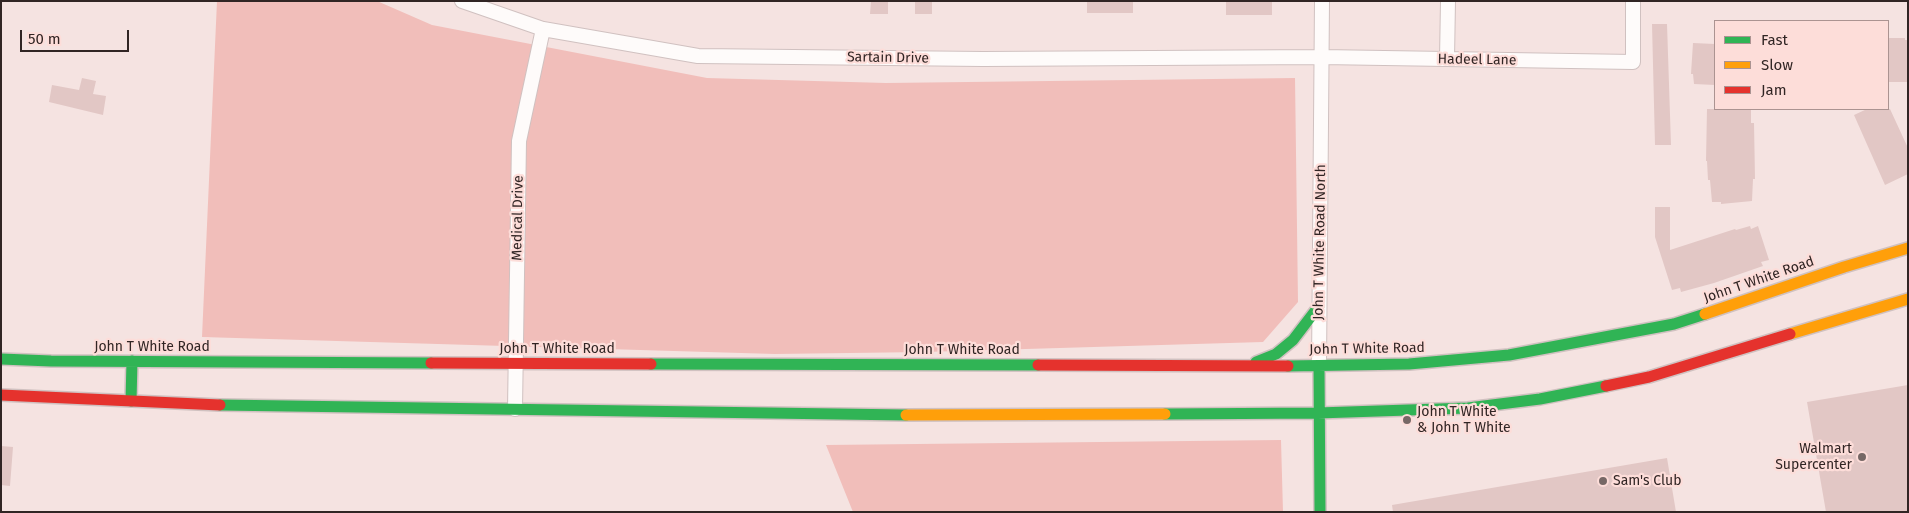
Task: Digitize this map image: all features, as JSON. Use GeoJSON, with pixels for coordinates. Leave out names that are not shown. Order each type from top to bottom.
{"type":"FeatureCollection","features":[{"type":"Feature","properties":{"kind":"main road","name":"John T White Road"},"geometry":{"type":"LineString","coordinates":[[1,359],[51,361],[516,364],[1319,366],[1409,364],[1509,355],[1674,324],[1844,267],[1908,248]]}},
{"type":"Feature","properties":{"kind":"main road"},"geometry":{"type":"LineString","coordinates":[[1,395],[251,406],[870,414],[1318,413],[1468,408],[1540,399],[1649,377],[1908,299]]}},
{"type":"Feature","properties":{"kind":"main road"},"geometry":{"type":"LineString","coordinates":[[1250,365],[1276,354],[1293,340],[1319,306]]}},
{"type":"Feature","properties":{"kind":"main road"},"geometry":{"type":"LineString","coordinates":[[131,401],[132,361]]}},
{"type":"Feature","properties":{"kind":"main road","name":"John T White Road North"},"geometry":{"type":"LineString","coordinates":[[1319,366],[1320,512]]}},
{"type":"Feature","properties":{"kind":"street","name":"Sartain Drive"},"geometry":{"type":"LineString","coordinates":[[462,1],[542,29],[698,56],[983,60],[1322,57]]}},
{"type":"Feature","properties":{"kind":"street","name":"John T White Road North"},"geometry":{"type":"LineString","coordinates":[[1319,366],[1322,1]]}},
{"type":"Feature","properties":{"kind":"street"},"geometry":{"type":"LineString","coordinates":[[1447,59],[1448,1]]}},
{"type":"Feature","properties":{"kind":"street","name":"Hadeel Lane"},"geometry":{"type":"LineString","coordinates":[[1322,57],[1633,62],[1633,1]]}},
{"type":"Feature","properties":{"kind":"street","name":"Medical Drive"},"geometry":{"type":"LineString","coordinates":[[515,409],[519,141],[542,29]]}},
{"type":"Feature","properties":{"kind":"shaded area"},"geometry":{"type":"Polygon","coordinates":[[[217,1],[377,1],[432,25],[707,78],[886,83],[1295,78],[1298,302],[1263,342],[924,352],[775,354],[202,337],[217,1]]]}},
{"type":"Feature","properties":{"kind":"shaded area"},"geometry":{"type":"Polygon","coordinates":[[[1281,440],[1283,512],[853,512],[826,445],[1281,440]]]}},
{"type":"Feature","properties":{"kind":"building"},"geometry":{"type":"Polygon","coordinates":[[[871,1],[888,1],[888,14],[870,14],[871,1]]]}},
{"type":"Feature","properties":{"kind":"building"},"geometry":{"type":"Polygon","coordinates":[[[915,1],[932,1],[932,14],[915,14],[915,1]]]}},
{"type":"Feature","properties":{"kind":"building"},"geometry":{"type":"Polygon","coordinates":[[[1087,1],[1133,1],[1133,13],[1087,13],[1087,1]]]}},
{"type":"Feature","properties":{"kind":"building"},"geometry":{"type":"Polygon","coordinates":[[[1226,1],[1272,1],[1272,15],[1226,15],[1226,1]]]}},
{"type":"Feature","properties":{"kind":"building"},"geometry":{"type":"Polygon","coordinates":[[[1652,24],[1667,24],[1671,145],[1655,145],[1652,24]]]}},
{"type":"Feature","properties":{"kind":"building"},"geometry":{"type":"Polygon","coordinates":[[[1889,38],[1905,38],[1905,40],[1908,40],[1908,82],[1889,82],[1889,38]]]}},
{"type":"Feature","properties":{"kind":"building"},"geometry":{"type":"Polygon","coordinates":[[[1693,43],[1714,44],[1714,85],[1694,84],[1693,74],[1691,74],[1693,43]]]}},
{"type":"Feature","properties":{"kind":"building"},"geometry":{"type":"Polygon","coordinates":[[[82,78],[96,81],[93,94],[106,96],[103,115],[49,102],[52,85],[79,90],[82,78]]]}},
{"type":"Feature","properties":{"kind":"building"},"geometry":{"type":"Polygon","coordinates":[[[1707,109],[1751,110],[1751,123],[1754,123],[1755,179],[1753,179],[1752,201],[1721,204],[1721,202],[1712,202],[1706,161],[1707,109]]]}},
{"type":"Feature","properties":{"kind":"building"},"geometry":{"type":"Polygon","coordinates":[[[1890,109],[1908,148],[1908,174],[1885,185],[1854,115],[1865,110],[1890,109]]]}},
{"type":"Feature","properties":{"kind":"building"},"geometry":{"type":"Polygon","coordinates":[[[1655,207],[1670,207],[1670,250],[1735,229],[1750,226],[1751,229],[1758,226],[1769,260],[1761,262],[1763,266],[1714,283],[1681,292],[1680,288],[1672,290],[1655,237],[1655,207]]]}},
{"type":"Feature","properties":{"kind":"building","name":"Walmart Supercenter"},"geometry":{"type":"Polygon","coordinates":[[[1908,385],[1908,512],[1826,512],[1807,402],[1908,385]]]}},
{"type":"Feature","properties":{"kind":"building"},"geometry":{"type":"Polygon","coordinates":[[[1,446],[13,447],[10,486],[1,485],[1,446]]]}},
{"type":"Feature","properties":{"kind":"building","name":"Sam's Club"},"geometry":{"type":"Polygon","coordinates":[[[1667,458],[1676,512],[1393,512],[1392,505],[1667,458]]]}},
{"type":"Feature","properties":{"kind":"traffic: fast"},"geometry":{"type":"LineString","coordinates":[[1256,362],[1276,354],[1293,340],[1319,306]]}},
{"type":"Feature","properties":{"kind":"traffic: fast"},"geometry":{"type":"LineString","coordinates":[[1288,366],[1409,364],[1509,355],[1674,324],[1705,314]]}},
{"type":"Feature","properties":{"kind":"traffic: fast"},"geometry":{"type":"LineString","coordinates":[[1,359],[51,361],[431,363]]}},
{"type":"Feature","properties":{"kind":"traffic: fast"},"geometry":{"type":"LineString","coordinates":[[131,401],[132,361]]}},
{"type":"Feature","properties":{"kind":"traffic: fast"},"geometry":{"type":"LineString","coordinates":[[651,364],[1038,365]]}},
{"type":"Feature","properties":{"kind":"traffic: fast"},"geometry":{"type":"LineString","coordinates":[[1319,366],[1320,512]]}},
{"type":"Feature","properties":{"kind":"traffic: fast"},"geometry":{"type":"LineString","coordinates":[[1165,414],[1318,413],[1468,408],[1540,399],[1606,386]]}},
{"type":"Feature","properties":{"kind":"traffic: fast"},"geometry":{"type":"LineString","coordinates":[[220,405],[906,415]]}},
{"type":"Feature","properties":{"kind":"traffic: slow"},"geometry":{"type":"LineString","coordinates":[[1705,314],[1844,267],[1908,248]]}},
{"type":"Feature","properties":{"kind":"traffic: slow"},"geometry":{"type":"LineString","coordinates":[[1790,334],[1908,299]]}},
{"type":"Feature","properties":{"kind":"traffic: slow"},"geometry":{"type":"LineString","coordinates":[[906,415],[1165,414]]}},
{"type":"Feature","properties":{"kind":"traffic: jam"},"geometry":{"type":"LineString","coordinates":[[1606,386],[1649,377],[1790,334]]}},
{"type":"Feature","properties":{"kind":"traffic: jam"},"geometry":{"type":"LineString","coordinates":[[431,363],[651,364]]}},
{"type":"Feature","properties":{"kind":"traffic: jam"},"geometry":{"type":"LineString","coordinates":[[1038,365],[1288,366]]}},
{"type":"Feature","properties":{"kind":"traffic: jam"},"geometry":{"type":"LineString","coordinates":[[1,395],[220,405]]}},
{"type":"Feature","properties":{"kind":"place","name":"John T White & John T White"},"geometry":{"type":"Point","coordinates":[1407,420]}},
{"type":"Feature","properties":{"kind":"place","name":"Walmart Supercenter"},"geometry":{"type":"Point","coordinates":[1862,457]}},
{"type":"Feature","properties":{"kind":"place","name":"Sam's Club"},"geometry":{"type":"Point","coordinates":[1603,481]}}]}
